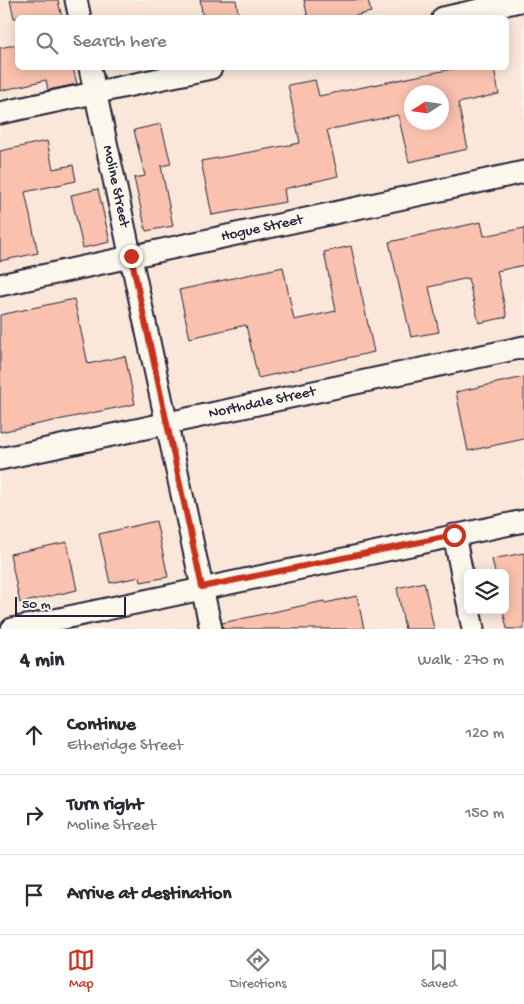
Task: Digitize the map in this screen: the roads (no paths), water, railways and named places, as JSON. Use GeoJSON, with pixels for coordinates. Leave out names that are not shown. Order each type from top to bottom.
{"type":"FeatureCollection","features":[{"type":"Feature","properties":{"kind":"street"},"geometry":{"type":"LineString","coordinates":[[76,0],[79,15]]}},
{"type":"Feature","properties":{"kind":"street"},"geometry":{"type":"LineString","coordinates":[[456,15],[524,0]]}},
{"type":"Feature","properties":{"kind":"street","name":"Moline Street"},"geometry":{"type":"LineString","coordinates":[[90,70],[211,629]]}},
{"type":"Feature","properties":{"kind":"street"},"geometry":{"type":"LineString","coordinates":[[0,113],[201,70]]}},
{"type":"Feature","properties":{"kind":"street","name":"Hogue Street"},"geometry":{"type":"LineString","coordinates":[[0,284],[524,172]]}},
{"type":"Feature","properties":{"kind":"street","name":"Northdale Street"},"geometry":{"type":"LineString","coordinates":[[0,459],[524,347]]}},
{"type":"Feature","properties":{"kind":"street"},"geometry":{"type":"LineString","coordinates":[[12,629],[202,587],[524,521]]}},
{"type":"Feature","properties":{"kind":"street"},"geometry":{"type":"LineString","coordinates":[[454,535],[464,584]]}},
{"type":"Feature","properties":{"kind":"street"},"geometry":{"type":"LineString","coordinates":[[470,614],[473,629]]}}]}
